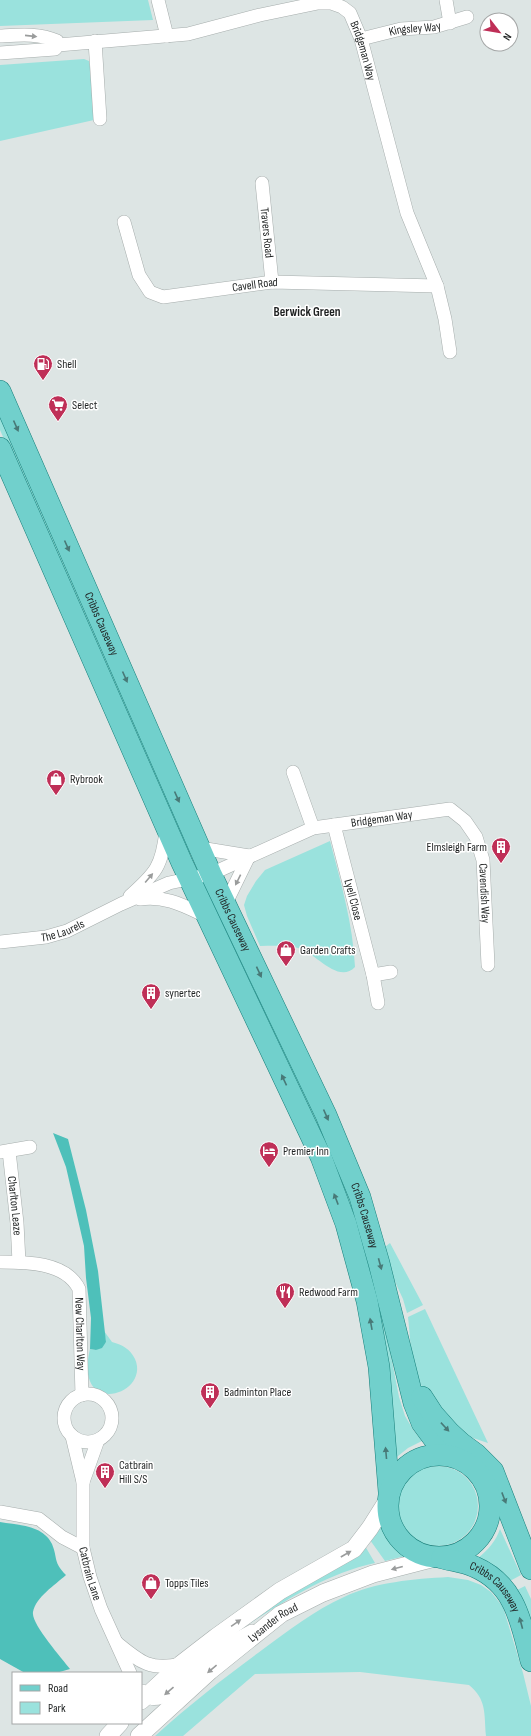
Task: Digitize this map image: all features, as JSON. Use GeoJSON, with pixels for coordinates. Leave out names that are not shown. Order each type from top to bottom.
{"type":"FeatureCollection","features":[{"type":"Feature","properties":{"kind":"main road","name":"Cribbs Causeway"},"geometry":{"type":"LineString","coordinates":[[0,390],[211,874],[326,1115],[360,1197],[379,1263],[414,1403],[422,1423],[450,1456]]}},
{"type":"Feature","properties":{"kind":"main road","name":"Cribbs Causeway"},"geometry":{"type":"LineString","coordinates":[[0,448],[190,879],[320,1157],[346,1224],[367,1301],[379,1367],[388,1496]]}},
{"type":"Feature","properties":{"kind":"main road"},"geometry":{"type":"LineString","coordinates":[[407,1373],[433,1414],[461,1443],[476,1454],[493,1471],[531,1569]]}},
{"type":"Feature","properties":{"kind":"main road"},"geometry":{"type":"LineString","coordinates":[[450,1456],[468,1464],[480,1474],[487,1487],[490,1504],[489,1518],[478,1539],[466,1550],[439,1558],[415,1552],[397,1538],[390,1523],[388,1496],[396,1476],[410,1463],[432,1455],[450,1456],[476,1454]]}},
{"type":"Feature","properties":{"kind":"main road","name":"Cribbs Causeway"},"geometry":{"type":"LineString","coordinates":[[439,1558],[475,1566],[492,1576],[504,1588],[514,1602],[531,1661]]}},
{"type":"Feature","properties":{"kind":"street"},"geometry":{"type":"LineString","coordinates":[[158,0],[167,36]]}},
{"type":"Feature","properties":{"kind":"street"},"geometry":{"type":"LineString","coordinates":[[446,0],[450,23]]}},
{"type":"Feature","properties":{"kind":"street","name":"Bridgeman Way"},"geometry":{"type":"LineString","coordinates":[[0,53],[55,49],[58,45],[95,41],[188,34],[260,15],[318,3],[331,3],[342,7],[350,13],[361,39],[407,213],[437,286],[445,319],[450,352]]}},
{"type":"Feature","properties":{"kind":"street","name":"Kingsley Way"},"geometry":{"type":"LineString","coordinates":[[361,39],[400,29],[434,27],[467,17]]}},
{"type":"Feature","properties":{"kind":"street"},"geometry":{"type":"LineString","coordinates":[[0,36],[26,35],[49,38],[56,41],[58,45]]}},
{"type":"Feature","properties":{"kind":"street"},"geometry":{"type":"LineString","coordinates":[[95,41],[100,119]]}},
{"type":"Feature","properties":{"kind":"street","name":"Travers Road"},"geometry":{"type":"LineString","coordinates":[[262,183],[272,282]]}},
{"type":"Feature","properties":{"kind":"street","name":"Cavell Road"},"geometry":{"type":"LineString","coordinates":[[124,222],[139,275],[150,292],[163,297],[272,282],[437,286]]}},
{"type":"Feature","properties":{"kind":"street"},"geometry":{"type":"LineString","coordinates":[[292,772],[313,828]]}},
{"type":"Feature","properties":{"kind":"street","name":"Bridgeman Way"},"geometry":{"type":"LineString","coordinates":[[211,874],[313,828],[450,809]]}},
{"type":"Feature","properties":{"kind":"street","name":"Cavendish Way"},"geometry":{"type":"LineString","coordinates":[[450,809],[465,821],[476,837],[483,860],[488,965]]}},
{"type":"Feature","properties":{"kind":"street","name":"Lyell Close"},"geometry":{"type":"LineString","coordinates":[[334,825],[373,975],[378,1003]]}},
{"type":"Feature","properties":{"kind":"street","name":"The Laurels"},"geometry":{"type":"LineString","coordinates":[[121,904],[150,878],[159,865],[164,853],[167,826]]}},
{"type":"Feature","properties":{"kind":"street"},"geometry":{"type":"LineString","coordinates":[[200,848],[249,856],[226,903]]}},
{"type":"Feature","properties":{"kind":"street","name":"The Laurels"},"geometry":{"type":"LineString","coordinates":[[0,942],[46,937],[67,931],[121,904],[169,883],[211,874]]}},
{"type":"Feature","properties":{"kind":"street","name":"The Laurels"},"geometry":{"type":"LineString","coordinates":[[121,904],[142,899],[162,898],[178,903],[208,917]]}},
{"type":"Feature","properties":{"kind":"street"},"geometry":{"type":"LineString","coordinates":[[373,975],[390,972]]}},
{"type":"Feature","properties":{"kind":"street","name":"Charlton Leaze"},"geometry":{"type":"LineString","coordinates":[[19,1262],[17,1223],[4,1151],[30,1147]]}},
{"type":"Feature","properties":{"kind":"street","name":"New Charlton Way"},"geometry":{"type":"LineString","coordinates":[[0,1262],[19,1262],[64,1271],[75,1281],[79,1289],[82,1395]]}},
{"type":"Feature","properties":{"kind":"street"},"geometry":{"type":"LineString","coordinates":[[83,1482],[98,1440],[109,1428],[111,1416],[110,1409],[102,1399],[96,1396],[82,1395],[70,1403],[64,1416],[67,1430],[72,1436],[84,1442],[98,1440]]}},
{"type":"Feature","properties":{"kind":"street"},"geometry":{"type":"LineString","coordinates":[[72,1436],[83,1482],[83,1548]]}},
{"type":"Feature","properties":{"kind":"street","name":"Lysander Road"},"geometry":{"type":"LineString","coordinates":[[143,1696],[181,1664],[280,1591],[354,1549],[370,1528],[388,1496]]}},
{"type":"Feature","properties":{"kind":"street","name":"Catbrain Lane"},"geometry":{"type":"LineString","coordinates":[[0,1512],[39,1519],[62,1537],[83,1548],[90,1577],[114,1641],[130,1672]]}},
{"type":"Feature","properties":{"kind":"street","name":"Lysander Road"},"geometry":{"type":"LineString","coordinates":[[139,1736],[210,1671],[281,1614],[323,1593],[373,1574],[439,1558]]}},
{"type":"Feature","properties":{"kind":"street"},"geometry":{"type":"LineString","coordinates":[[143,1696],[154,1700],[162,1697],[217,1650],[281,1614]]}},
{"type":"Feature","properties":{"kind":"street"},"geometry":{"type":"LineString","coordinates":[[114,1641],[129,1653],[152,1666],[166,1667],[181,1664]]}},
{"type":"Feature","properties":{"kind":"street"},"geometry":{"type":"LineString","coordinates":[[108,1736],[119,1724]]}},
{"type":"Feature","properties":{"kind":"green space"},"geometry":{"type":"Polygon","coordinates":[[[0,0],[148,0],[153,20],[0,26],[0,0]]]}},
{"type":"Feature","properties":{"kind":"green space"},"geometry":{"type":"Polygon","coordinates":[[[84,59],[89,61],[90,67],[94,120],[0,141],[0,65],[84,59]]]}},
{"type":"Feature","properties":{"kind":"green space"},"geometry":{"type":"Polygon","coordinates":[[[0,413],[192,853],[187,856],[0,430],[0,413]]]}},
{"type":"Feature","properties":{"kind":"green space"},"geometry":{"type":"Polygon","coordinates":[[[330,841],[346,904],[352,935],[355,967],[348,972],[334,970],[326,966],[312,955],[298,948],[284,946],[260,946],[247,916],[244,905],[247,896],[256,881],[265,870],[330,841]]]}},
{"type":"Feature","properties":{"kind":"green space"},"geometry":{"type":"Polygon","coordinates":[[[202,884],[209,888],[325,1138],[351,1203],[382,1310],[399,1397],[405,1416],[422,1441],[408,1448],[393,1460],[380,1332],[202,884]]]}},
{"type":"Feature","properties":{"kind":"green space"},"geometry":{"type":"Polygon","coordinates":[[[390,1243],[423,1305],[407,1313],[403,1299],[384,1258],[385,1247],[390,1243]]]}},
{"type":"Feature","properties":{"kind":"green space"},"geometry":{"type":"Polygon","coordinates":[[[425,1309],[488,1443],[458,1431],[447,1422],[430,1400],[420,1383],[414,1366],[408,1317],[425,1309]]]}},
{"type":"Feature","properties":{"kind":"green space"},"geometry":{"type":"Polygon","coordinates":[[[104,1331],[112,1342],[123,1346],[131,1353],[135,1359],[137,1372],[132,1382],[123,1390],[112,1394],[101,1392],[92,1385],[88,1371],[90,1349],[96,1350],[106,1342],[104,1331]]]}},
{"type":"Feature","properties":{"kind":"green space"},"geometry":{"type":"Polygon","coordinates":[[[430,1466],[446,1466],[467,1477],[478,1498],[478,1514],[467,1535],[446,1546],[430,1546],[416,1540],[409,1535],[404,1528],[398,1514],[398,1498],[404,1484],[409,1477],[416,1472],[430,1466]]]}},
{"type":"Feature","properties":{"kind":"green space"},"geometry":{"type":"Polygon","coordinates":[[[381,1524],[391,1540],[405,1556],[385,1561],[370,1540],[381,1524]]]}},
{"type":"Feature","properties":{"kind":"green space"},"geometry":{"type":"Polygon","coordinates":[[[500,1529],[521,1575],[508,1582],[478,1558],[491,1545],[500,1529]]]}},
{"type":"Feature","properties":{"kind":"green space"},"geometry":{"type":"Polygon","coordinates":[[[365,1546],[375,1563],[352,1569],[309,1588],[209,1649],[261,1611],[365,1546]]]}},
{"type":"Feature","properties":{"kind":"green space"},"geometry":{"type":"Polygon","coordinates":[[[448,1577],[468,1580],[481,1585],[491,1592],[503,1607],[523,1673],[531,1706],[531,1736],[486,1736],[484,1708],[482,1702],[479,1696],[469,1685],[360,1672],[255,1674],[183,1736],[155,1736],[234,1670],[302,1621],[333,1602],[356,1592],[395,1582],[448,1577]]]}},
{"type":"Feature","properties":{"kind":"green space"},"geometry":{"type":"Polygon","coordinates":[[[525,1586],[531,1599],[531,1635],[515,1591],[525,1586]]]}},
{"type":"Feature","properties":{"kind":"shaded area"},"geometry":{"type":"Polygon","coordinates":[[[53,1133],[68,1139],[86,1210],[98,1271],[106,1342],[102,1348],[96,1350],[90,1349],[91,1318],[84,1246],[66,1167],[53,1133]]]}},
{"type":"Feature","properties":{"kind":"shaded area"},"geometry":{"type":"Polygon","coordinates":[[[0,1522],[22,1525],[36,1529],[43,1533],[52,1544],[57,1563],[66,1575],[42,1596],[33,1612],[37,1624],[42,1632],[70,1669],[60,1672],[23,1672],[0,1659],[0,1522]]]}},
{"type":"Feature","properties":{"kind":"place","name":"Shell"},"geometry":{"type":"Point","coordinates":[43,381]}},
{"type":"Feature","properties":{"kind":"place","name":"Select"},"geometry":{"type":"Point","coordinates":[58,422]}},
{"type":"Feature","properties":{"kind":"place","name":"Rybrook"},"geometry":{"type":"Point","coordinates":[56,796]}},
{"type":"Feature","properties":{"kind":"place","name":"Elmsleigh Farm"},"geometry":{"type":"Point","coordinates":[501,864]}},
{"type":"Feature","properties":{"kind":"place","name":"Garden Crafts"},"geometry":{"type":"Point","coordinates":[286,967]}},
{"type":"Feature","properties":{"kind":"place","name":"synertec"},"geometry":{"type":"Point","coordinates":[151,1010]}},
{"type":"Feature","properties":{"kind":"place","name":"Premier Inn"},"geometry":{"type":"Point","coordinates":[269,1168]}},
{"type":"Feature","properties":{"kind":"place","name":"Redwood Farm"},"geometry":{"type":"Point","coordinates":[285,1309]}},
{"type":"Feature","properties":{"kind":"place","name":"Badminton Place"},"geometry":{"type":"Point","coordinates":[210,1409]}},
{"type":"Feature","properties":{"kind":"place","name":"Catbrain Hill S/S"},"geometry":{"type":"Point","coordinates":[105,1489]}},
{"type":"Feature","properties":{"kind":"place","name":"Topps Tiles"},"geometry":{"type":"Point","coordinates":[151,1600]}},
{"type":"Feature","properties":{"kind":"district","name":"Berwick Green"},"geometry":{"type":"Point","coordinates":[307,311]}}]}
